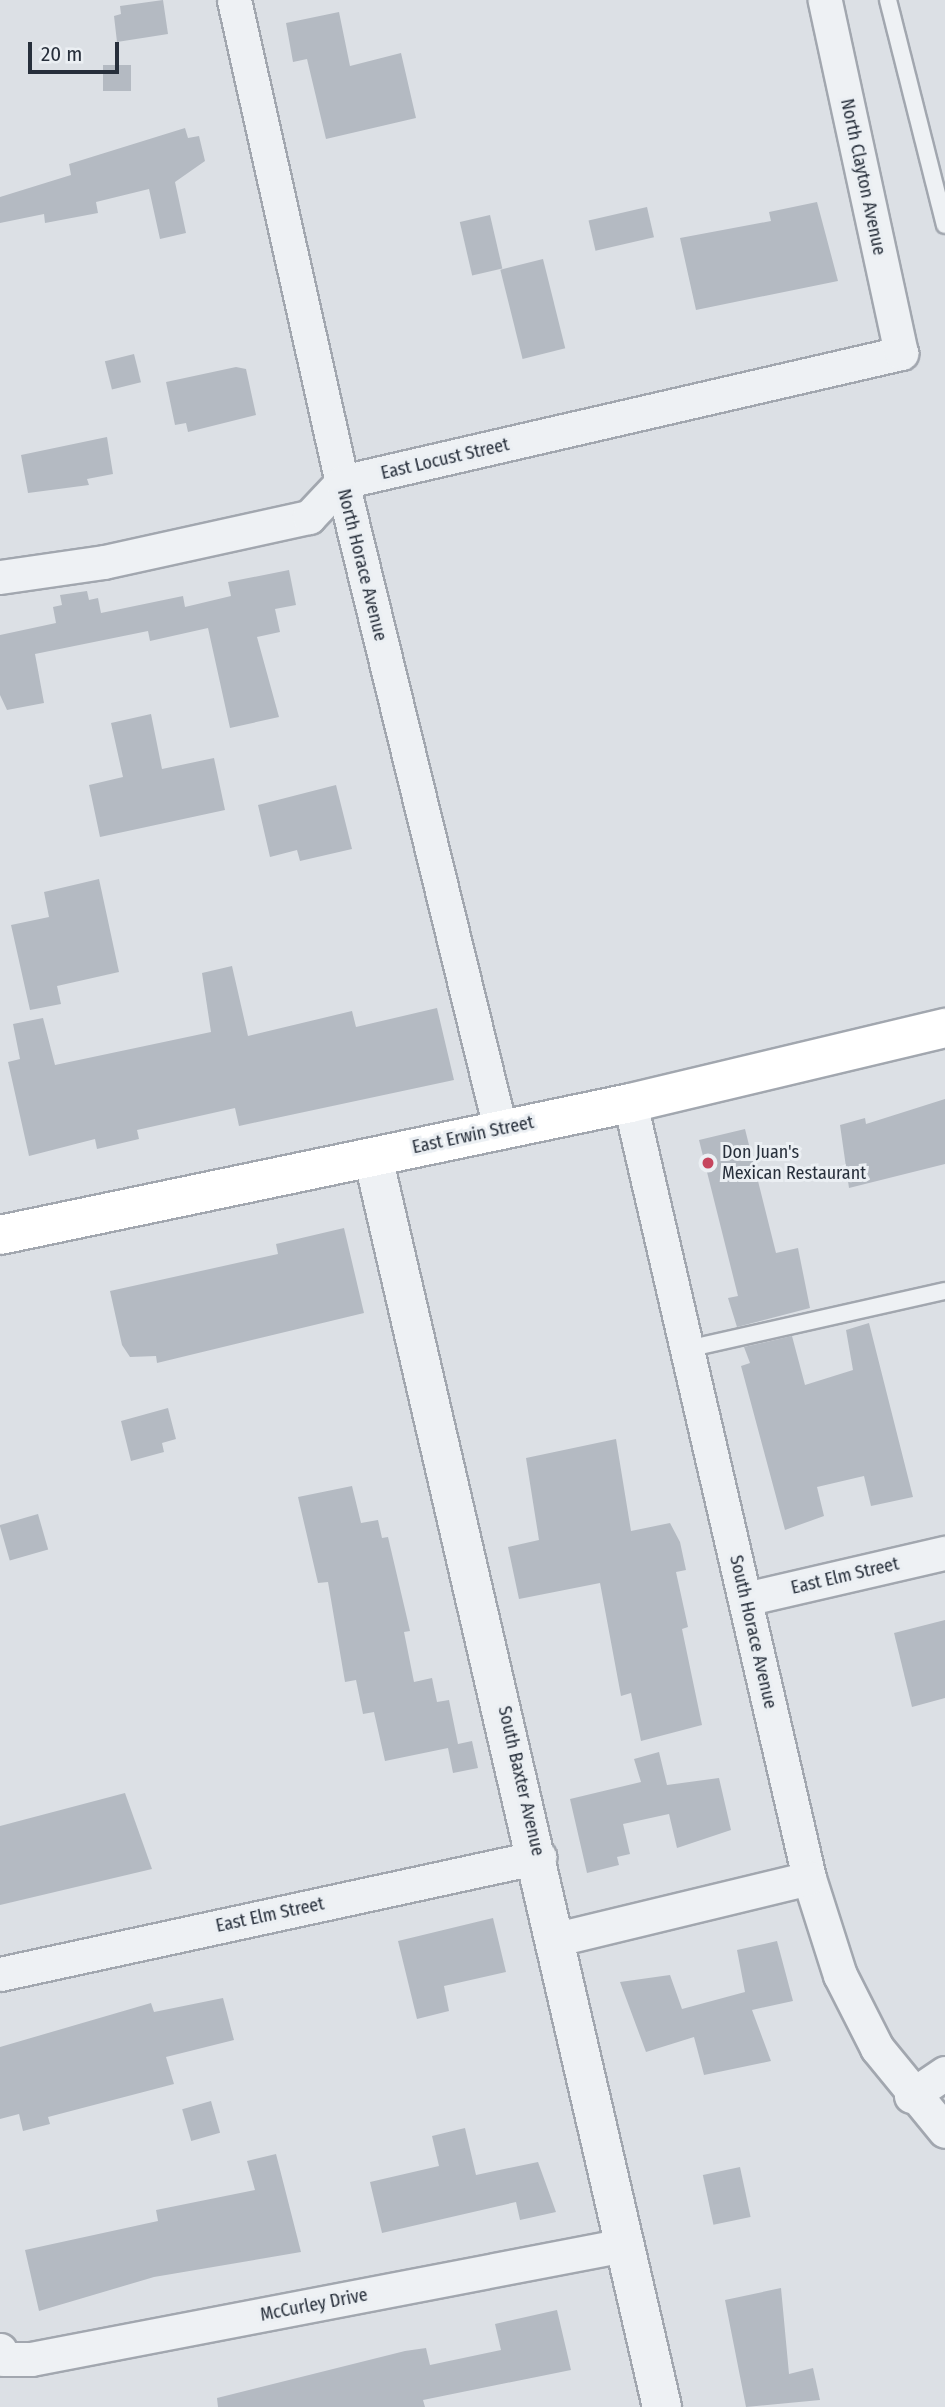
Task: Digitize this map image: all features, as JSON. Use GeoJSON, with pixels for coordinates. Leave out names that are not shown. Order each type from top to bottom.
{"type":"FeatureCollection","features":[{"type":"Feature","properties":{"kind":"main road","name":"East Erwin Street"},"geometry":{"type":"LineString","coordinates":[[0,1235],[500,1128],[630,1103],[945,1028]]}},
{"type":"Feature","properties":{"kind":"street","name":"North Horace Avenue"},"geometry":{"type":"LineString","coordinates":[[234,0],[342,482],[500,1128]]}},
{"type":"Feature","properties":{"kind":"street","name":"North Clayton Avenue"},"geometry":{"type":"LineString","coordinates":[[825,0],[901,353]]}},
{"type":"Feature","properties":{"kind":"street","name":"East Locust Street"},"geometry":{"type":"LineString","coordinates":[[342,482],[901,353]]}},
{"type":"Feature","properties":{"kind":"street"},"geometry":{"type":"LineString","coordinates":[[0,577],[104,562],[309,517],[342,482]]}},
{"type":"Feature","properties":{"kind":"street","name":"South Horace Avenue"},"geometry":{"type":"LineString","coordinates":[[630,1103],[809,1878],[840,1975],[877,2048],[911,2096],[945,2131]]}},
{"type":"Feature","properties":{"kind":"street","name":"South Baxter Avenue"},"geometry":{"type":"LineString","coordinates":[[373,1157],[539,1857],[662,2407]]}},
{"type":"Feature","properties":{"kind":"street","name":"East Elm Street"},"geometry":{"type":"LineString","coordinates":[[745,1599],[945,1553]]}},
{"type":"Feature","properties":{"kind":"street","name":"East Elm Street"},"geometry":{"type":"LineString","coordinates":[[0,1974],[539,1857]]}},
{"type":"Feature","properties":{"kind":"street"},"geometry":{"type":"LineString","coordinates":[[557,1939],[809,1878]]}},
{"type":"Feature","properties":{"kind":"street"},"geometry":{"type":"LineString","coordinates":[[911,2096],[945,2073]]}},
{"type":"Feature","properties":{"kind":"street","name":"McCurley Drive"},"geometry":{"type":"LineString","coordinates":[[2,2355],[624,2245]]}},
{"type":"Feature","properties":{"kind":"lane"},"geometry":{"type":"LineString","coordinates":[[888,0],[945,225]]}},
{"type":"Feature","properties":{"kind":"lane"},"geometry":{"type":"LineString","coordinates":[[687,1349],[945,1290]]}},
{"type":"Feature","properties":{"kind":"building"},"geometry":{"type":"Polygon","coordinates":[[[163,0],[168,34],[117,42],[114,16],[121,14],[120,6],[163,0]]]}},
{"type":"Feature","properties":{"kind":"building"},"geometry":{"type":"Polygon","coordinates":[[[339,12],[350,66],[401,53],[416,118],[326,139],[307,59],[293,62],[286,23],[339,12]]]}},
{"type":"Feature","properties":{"kind":"building"},"geometry":{"type":"Polygon","coordinates":[[[103,65],[131,65],[131,91],[103,91],[103,65]]]}},
{"type":"Feature","properties":{"kind":"building"},"geometry":{"type":"Polygon","coordinates":[[[185,128],[188,138],[199,136],[205,161],[175,182],[186,233],[160,239],[149,189],[96,202],[98,213],[45,223],[44,214],[0,223],[0,197],[71,175],[69,164],[185,128]]]}},
{"type":"Feature","properties":{"kind":"building"},"geometry":{"type":"Polygon","coordinates":[[[817,202],[838,281],[696,310],[680,238],[771,221],[769,212],[817,202]]]}},
{"type":"Feature","properties":{"kind":"building"},"geometry":{"type":"Polygon","coordinates":[[[647,207],[654,237],[596,251],[589,220],[647,207]]]}},
{"type":"Feature","properties":{"kind":"building"},"geometry":{"type":"Polygon","coordinates":[[[490,215],[502,269],[472,276],[460,222],[490,215]]]}},
{"type":"Feature","properties":{"kind":"building"},"geometry":{"type":"Polygon","coordinates":[[[543,259],[565,348],[523,359],[500,270],[543,259]]]}},
{"type":"Feature","properties":{"kind":"building"},"geometry":{"type":"Polygon","coordinates":[[[134,354],[141,382],[112,389],[105,361],[134,354]]]}},
{"type":"Feature","properties":{"kind":"building"},"geometry":{"type":"Polygon","coordinates":[[[236,367],[246,369],[256,415],[188,432],[186,423],[175,425],[166,382],[236,367]]]}},
{"type":"Feature","properties":{"kind":"building"},"geometry":{"type":"Polygon","coordinates":[[[107,437],[113,474],[87,479],[89,485],[28,493],[21,455],[107,437]]]}},
{"type":"Feature","properties":{"kind":"building"},"geometry":{"type":"Polygon","coordinates":[[[289,570],[296,605],[275,609],[280,632],[257,637],[279,717],[230,728],[208,628],[150,641],[148,631],[35,654],[44,703],[7,710],[0,695],[0,635],[56,623],[53,607],[62,605],[60,595],[87,591],[89,600],[98,598],[101,613],[183,596],[185,607],[231,596],[228,582],[289,570]]]}},
{"type":"Feature","properties":{"kind":"building"},"geometry":{"type":"Polygon","coordinates":[[[151,714],[162,769],[214,758],[225,810],[100,837],[89,785],[123,777],[111,723],[151,714]]]}},
{"type":"Feature","properties":{"kind":"building"},"geometry":{"type":"Polygon","coordinates":[[[336,785],[352,849],[300,861],[297,850],[270,857],[258,805],[336,785]]]}},
{"type":"Feature","properties":{"kind":"building"},"geometry":{"type":"Polygon","coordinates":[[[99,879],[119,972],[57,986],[61,1004],[30,1010],[11,925],[49,917],[44,892],[99,879]]]}},
{"type":"Feature","properties":{"kind":"building"},"geometry":{"type":"Polygon","coordinates":[[[232,966],[248,1036],[352,1011],[356,1027],[437,1008],[454,1080],[239,1126],[235,1108],[137,1130],[139,1139],[97,1149],[95,1139],[29,1156],[8,1062],[20,1059],[13,1024],[43,1018],[55,1065],[211,1032],[202,973],[232,966]]]}},
{"type":"Feature","properties":{"kind":"building"},"geometry":{"type":"Polygon","coordinates":[[[945,1099],[945,1164],[849,1188],[840,1125],[865,1118],[866,1124],[945,1099]]]}},
{"type":"Feature","properties":{"kind":"building"},"geometry":{"type":"Polygon","coordinates":[[[745,1129],[776,1253],[798,1248],[810,1308],[737,1327],[728,1298],[738,1296],[699,1140],[745,1129]]]}},
{"type":"Feature","properties":{"kind":"building"},"geometry":{"type":"Polygon","coordinates":[[[344,1228],[364,1313],[157,1363],[156,1356],[130,1357],[122,1345],[110,1291],[278,1254],[276,1244],[344,1228]]]}},
{"type":"Feature","properties":{"kind":"building"},"geometry":{"type":"Polygon","coordinates":[[[869,1323],[913,1497],[871,1506],[864,1476],[817,1487],[824,1516],[785,1530],[741,1366],[750,1363],[744,1347],[792,1336],[805,1385],[853,1370],[846,1330],[869,1323]]]}},
{"type":"Feature","properties":{"kind":"building"},"geometry":{"type":"Polygon","coordinates":[[[168,1408],[176,1439],[162,1443],[164,1452],[131,1461],[121,1421],[168,1408]]]}},
{"type":"Feature","properties":{"kind":"building"},"geometry":{"type":"Polygon","coordinates":[[[616,1439],[631,1531],[670,1523],[680,1542],[686,1570],[676,1572],[688,1627],[682,1629],[702,1725],[641,1741],[631,1693],[621,1696],[600,1583],[519,1599],[508,1547],[539,1540],[526,1458],[616,1439]]]}},
{"type":"Feature","properties":{"kind":"building"},"geometry":{"type":"Polygon","coordinates":[[[352,1486],[361,1523],[378,1520],[382,1538],[388,1537],[410,1631],[404,1632],[414,1682],[432,1678],[437,1702],[449,1700],[458,1744],[472,1741],[478,1768],[453,1773],[448,1748],[385,1761],[374,1712],[363,1714],[356,1680],[345,1682],[328,1582],[318,1583],[298,1497],[352,1486]]]}},
{"type":"Feature","properties":{"kind":"building"},"geometry":{"type":"Polygon","coordinates":[[[38,1514],[48,1550],[10,1561],[0,1525],[38,1514]]]}},
{"type":"Feature","properties":{"kind":"building"},"geometry":{"type":"Polygon","coordinates":[[[945,1620],[945,1698],[912,1707],[894,1633],[945,1620]]]}},
{"type":"Feature","properties":{"kind":"building"},"geometry":{"type":"Polygon","coordinates":[[[659,1752],[667,1785],[719,1778],[731,1830],[677,1848],[669,1814],[623,1824],[630,1854],[617,1857],[619,1865],[587,1873],[570,1799],[641,1782],[634,1759],[659,1752]]]}},
{"type":"Feature","properties":{"kind":"building"},"geometry":{"type":"Polygon","coordinates":[[[125,1793],[152,1869],[0,1905],[0,1826],[125,1793]]]}},
{"type":"Feature","properties":{"kind":"building"},"geometry":{"type":"Polygon","coordinates":[[[493,1918],[506,1972],[444,1986],[449,2011],[417,2019],[398,1941],[493,1918]]]}},
{"type":"Feature","properties":{"kind":"building"},"geometry":{"type":"Polygon","coordinates":[[[777,1941],[793,2001],[752,2010],[771,2061],[704,2075],[694,2037],[646,2052],[620,1982],[670,1975],[682,2009],[745,1992],[737,1950],[777,1941]]]}},
{"type":"Feature","properties":{"kind":"building"},"geometry":{"type":"Polygon","coordinates":[[[223,1998],[234,2040],[166,2057],[174,2084],[48,2117],[50,2124],[23,2131],[19,2114],[0,2119],[0,2047],[151,2003],[154,2012],[223,1998]]]}},
{"type":"Feature","properties":{"kind":"building"},"geometry":{"type":"Polygon","coordinates":[[[211,2101],[220,2133],[191,2141],[182,2109],[211,2101]]]}},
{"type":"Feature","properties":{"kind":"building"},"geometry":{"type":"Polygon","coordinates":[[[465,2128],[476,2175],[538,2162],[556,2212],[520,2220],[516,2202],[382,2233],[370,2182],[439,2166],[432,2136],[465,2128]]]}},
{"type":"Feature","properties":{"kind":"building"},"geometry":{"type":"Polygon","coordinates":[[[276,2154],[301,2252],[154,2277],[39,2311],[25,2250],[158,2221],[156,2210],[255,2190],[247,2161],[276,2154]]]}},
{"type":"Feature","properties":{"kind":"building"},"geometry":{"type":"Polygon","coordinates":[[[740,2167],[751,2217],[713,2225],[703,2175],[740,2167]]]}},
{"type":"Feature","properties":{"kind":"building"},"geometry":{"type":"Polygon","coordinates":[[[781,2288],[789,2374],[813,2368],[820,2400],[746,2407],[725,2300],[781,2288]]]}},
{"type":"Feature","properties":{"kind":"building"},"geometry":{"type":"Polygon","coordinates":[[[557,2310],[571,2370],[423,2400],[425,2407],[218,2407],[217,2398],[405,2351],[426,2348],[430,2365],[501,2350],[495,2324],[557,2310]]]}},
{"type":"Feature","properties":{"kind":"place","name":"Don Juan's Mexican Restaurant"},"geometry":{"type":"Point","coordinates":[708,1163]}}]}
